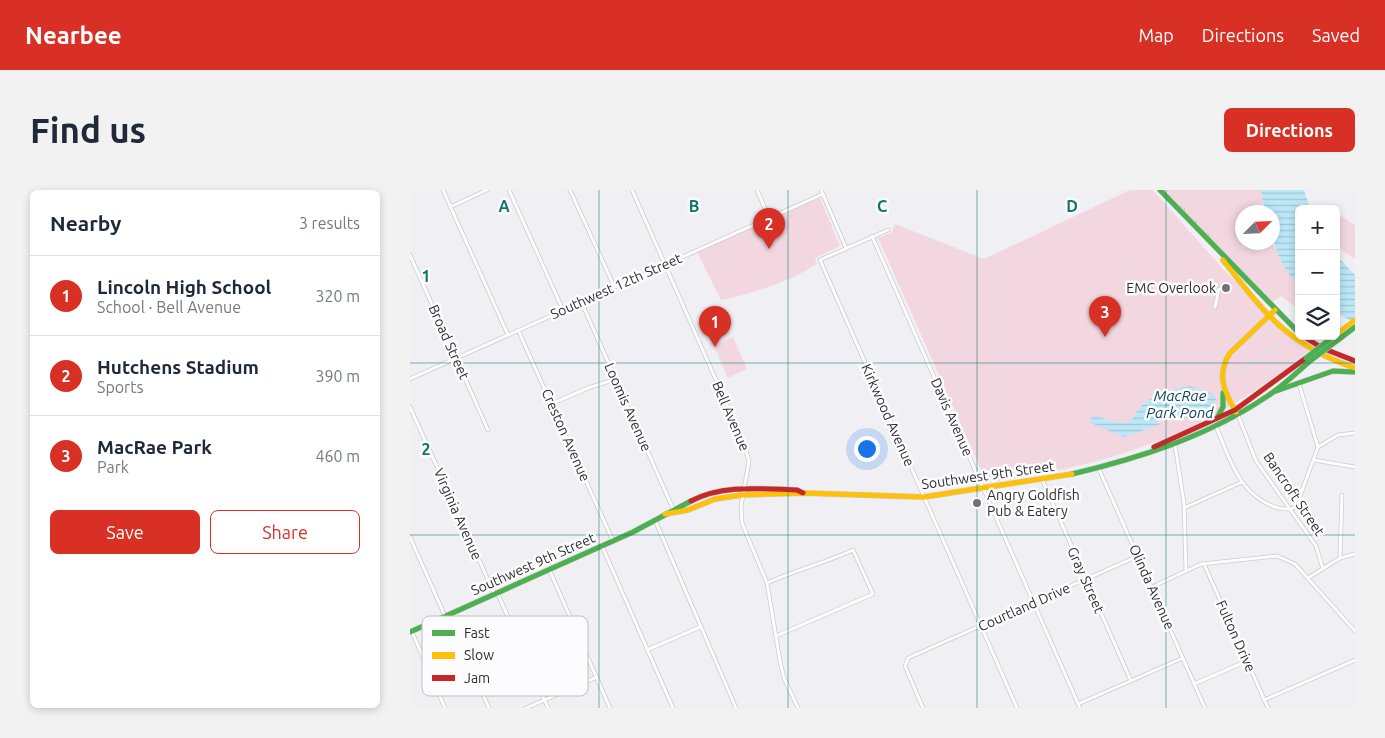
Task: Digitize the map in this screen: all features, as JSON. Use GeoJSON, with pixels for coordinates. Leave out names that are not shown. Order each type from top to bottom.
{"type":"FeatureCollection","features":[{"type":"Feature","properties":{"kind":"main road"},"geometry":{"type":"LineString","coordinates":[[1160,190],[1217,251],[1295,329]]}},
{"type":"Feature","properties":{"kind":"main road"},"geometry":{"type":"LineString","coordinates":[[1217,251],[1270,316],[1288,334],[1312,350],[1355,368]]}},
{"type":"Feature","properties":{"kind":"main road"},"geometry":{"type":"LineString","coordinates":[[1206,425],[1215,421],[1221,413],[1224,401],[1222,370],[1226,358],[1275,310]]}},
{"type":"Feature","properties":{"kind":"main road","name":"Southwest 9th Street"},"geometry":{"type":"LineString","coordinates":[[1340,332],[1355,320]]}},
{"type":"Feature","properties":{"kind":"main road","name":"Southwest 9th Street"},"geometry":{"type":"LineString","coordinates":[[446,615],[613,541],[665,514],[714,500],[742,495],[802,493],[924,497],[1042,479],[1098,467],[1175,444],[1216,427],[1355,327]]}},
{"type":"Feature","properties":{"kind":"main road"},"geometry":{"type":"LineString","coordinates":[[1309,340],[1322,348],[1355,361]]}},
{"type":"Feature","properties":{"kind":"main road","name":"Southwest 9th Street"},"geometry":{"type":"LineString","coordinates":[[1144,452],[1236,413],[1272,393],[1330,340]]}},
{"type":"Feature","properties":{"kind":"main road"},"geometry":{"type":"LineString","coordinates":[[1272,393],[1333,371],[1355,372]]}},
{"type":"Feature","properties":{"kind":"main road","name":"Bancroft Street"},"geometry":{"type":"LineString","coordinates":[[1222,389],[1236,413]]}},
{"type":"Feature","properties":{"kind":"main road","name":"Southwest 9th Street"},"geometry":{"type":"LineString","coordinates":[[674,511],[711,493],[744,488],[797,490],[802,493]]}},
{"type":"Feature","properties":{"kind":"street"},"geometry":{"type":"LineString","coordinates":[[443,190],[508,335]]}},
{"type":"Feature","properties":{"kind":"street"},"geometry":{"type":"LineString","coordinates":[[450,207],[487,190]]}},
{"type":"Feature","properties":{"kind":"street"},"geometry":{"type":"LineString","coordinates":[[510,190],[563,310]]}},
{"type":"Feature","properties":{"kind":"street"},"geometry":{"type":"LineString","coordinates":[[570,190],[614,286]]}},
{"type":"Feature","properties":{"kind":"street","name":"Bell Avenue"},"geometry":{"type":"LineString","coordinates":[[632,190],[743,441],[750,461],[742,495],[742,523],[767,583],[784,678],[798,708]]}},
{"type":"Feature","properties":{"kind":"street"},"geometry":{"type":"LineString","coordinates":[[757,190],[770,218]]}},
{"type":"Feature","properties":{"kind":"street"},"geometry":{"type":"LineString","coordinates":[[822,192],[846,248],[888,230]]}},
{"type":"Feature","properties":{"kind":"street","name":"Southwest 12th Street"},"geometry":{"type":"LineString","coordinates":[[410,379],[614,286],[770,218],[822,192]]}},
{"type":"Feature","properties":{"kind":"street","name":"Davis Avenue"},"geometry":{"type":"LineString","coordinates":[[872,236],[1079,706]]}},
{"type":"Feature","properties":{"kind":"street","name":"Kirkwood Avenue"},"geometry":{"type":"LineString","coordinates":[[846,248],[820,260],[1016,708]]}},
{"type":"Feature","properties":{"kind":"street","name":"Broad Street"},"geometry":{"type":"LineString","coordinates":[[410,255],[488,430]]}},
{"type":"Feature","properties":{"kind":"street"},"geometry":{"type":"LineString","coordinates":[[1216,307],[1220,289]]}},
{"type":"Feature","properties":{"kind":"street","name":"Loomis Avenue"},"geometry":{"type":"LineString","coordinates":[[581,301],[674,511]]}},
{"type":"Feature","properties":{"kind":"street","name":"Creston Avenue"},"geometry":{"type":"LineString","coordinates":[[518,330],[613,541]]}},
{"type":"Feature","properties":{"kind":"street"},"geometry":{"type":"LineString","coordinates":[[551,404],[588,388],[616,379]]}},
{"type":"Feature","properties":{"kind":"street"},"geometry":{"type":"LineString","coordinates":[[1216,427],[1242,482],[1263,501],[1290,510],[1299,503],[1318,447],[1299,384]]}},
{"type":"Feature","properties":{"kind":"street","name":"Virginia Avenue"},"geometry":{"type":"LineString","coordinates":[[410,407],[506,616]]}},
{"type":"Feature","properties":{"kind":"street","name":"Bancroft Street"},"geometry":{"type":"LineString","coordinates":[[1236,413],[1256,460],[1316,546],[1323,568]]}},
{"type":"Feature","properties":{"kind":"street"},"geometry":{"type":"LineString","coordinates":[[1318,447],[1338,435],[1355,432]]}},
{"type":"Feature","properties":{"kind":"street"},"geometry":{"type":"LineString","coordinates":[[1175,444],[1184,508],[1186,571]]}},
{"type":"Feature","properties":{"kind":"street"},"geometry":{"type":"LineString","coordinates":[[1314,460],[1355,467]]}},
{"type":"Feature","properties":{"kind":"street","name":"Olinda Avenue"},"geometry":{"type":"LineString","coordinates":[[1098,467],[1205,708]]}},
{"type":"Feature","properties":{"kind":"street","name":"Gray Street"},"geometry":{"type":"LineString","coordinates":[[1042,479],[1131,681]]}},
{"type":"Feature","properties":{"kind":"street"},"geometry":{"type":"LineString","coordinates":[[1184,508],[1242,482]]}},
{"type":"Feature","properties":{"kind":"street"},"geometry":{"type":"LineString","coordinates":[[1340,558],[1342,495]]}},
{"type":"Feature","properties":{"kind":"street"},"geometry":{"type":"LineString","coordinates":[[655,520],[736,708]]}},
{"type":"Feature","properties":{"kind":"street"},"geometry":{"type":"LineString","coordinates":[[410,537],[446,615]]}},
{"type":"Feature","properties":{"kind":"street"},"geometry":{"type":"LineString","coordinates":[[602,546],[673,708]]}},
{"type":"Feature","properties":{"kind":"street"},"geometry":{"type":"LineString","coordinates":[[767,583],[796,570],[821,565],[853,550],[873,594],[776,636]]}},
{"type":"Feature","properties":{"kind":"street"},"geometry":{"type":"LineString","coordinates":[[1308,578],[1340,558],[1355,554]]}},
{"type":"Feature","properties":{"kind":"street","name":"Courtland Drive"},"geometry":{"type":"LineString","coordinates":[[923,708],[905,666],[906,660],[1138,556]]}},
{"type":"Feature","properties":{"kind":"street"},"geometry":{"type":"LineString","coordinates":[[1152,587],[1204,564],[1277,556],[1292,561],[1355,631]]}},
{"type":"Feature","properties":{"kind":"street","name":"Fulton Drive"},"geometry":{"type":"LineString","coordinates":[[1204,564],[1268,708]]}},
{"type":"Feature","properties":{"kind":"street"},"geometry":{"type":"LineString","coordinates":[[549,569],[569,616]]}},
{"type":"Feature","properties":{"kind":"street"},"geometry":{"type":"LineString","coordinates":[[648,650],[700,627]]}},
{"type":"Feature","properties":{"kind":"street"},"geometry":{"type":"LineString","coordinates":[[411,632],[422,657]]}},
{"type":"Feature","properties":{"kind":"street"},"geometry":{"type":"LineString","coordinates":[[1079,706],[1183,658]]}},
{"type":"Feature","properties":{"kind":"street"},"geometry":{"type":"LineString","coordinates":[[588,659],[610,708]]}},
{"type":"Feature","properties":{"kind":"street"},"geometry":{"type":"LineString","coordinates":[[1264,700],[1355,660]]}},
{"type":"Feature","properties":{"kind":"street"},"geometry":{"type":"LineString","coordinates":[[1194,684],[1247,661]]}},
{"type":"Feature","properties":{"kind":"street"},"geometry":{"type":"LineString","coordinates":[[588,681],[596,677]]}},
{"type":"Feature","properties":{"kind":"street"},"geometry":{"type":"LineString","coordinates":[[440,696],[445,708]]}},
{"type":"Feature","properties":{"kind":"street"},"geometry":{"type":"LineString","coordinates":[[483,696],[489,708]]}},
{"type":"Feature","properties":{"kind":"street","name":"Virginia Avenue"},"geometry":{"type":"LineString","coordinates":[[542,696],[548,708]]}},
{"type":"Feature","properties":{"kind":"street"},"geometry":{"type":"LineString","coordinates":[[526,708],[553,696]]}},
{"type":"Feature","properties":{"kind":"green space"},"geometry":{"type":"Polygon","coordinates":[[[1130,190],[1153,190],[1223,269],[1295,338],[1295,340],[1297,340],[1309,351],[1234,404],[1158,441],[1118,455],[1077,466],[1033,476],[987,483],[878,238],[892,232],[895,224],[984,259],[1130,190]]]}},
{"type":"Feature","properties":{"kind":"green space"},"geometry":{"type":"Polygon","coordinates":[[[1164,190],[1178,190],[1277,294],[1270,300],[1164,190]]]}},
{"type":"Feature","properties":{"kind":"green space"},"geometry":{"type":"Polygon","coordinates":[[[1167,190],[1262,190],[1263,205],[1235,205],[1235,250],[1277,250],[1295,278],[1295,307],[1281,296],[1271,303],[1266,294],[1167,190]]]}},
{"type":"Feature","properties":{"kind":"green space"},"geometry":{"type":"Polygon","coordinates":[[[820,198],[840,246],[815,258],[817,264],[783,282],[721,300],[697,252],[820,198]]]}},
{"type":"Feature","properties":{"kind":"green space"},"geometry":{"type":"Polygon","coordinates":[[[1340,216],[1355,225],[1355,259],[1340,248],[1340,216]]]}},
{"type":"Feature","properties":{"kind":"green space"},"geometry":{"type":"Polygon","coordinates":[[[733,337],[747,369],[728,378],[714,346],[733,337]]]}},
{"type":"Feature","properties":{"kind":"water"},"geometry":{"type":"Polygon","coordinates":[[[1261,190],[1304,190],[1309,205],[1295,205],[1295,281],[1286,269],[1277,250],[1280,250],[1280,205],[1264,205],[1261,190]]]}},
{"type":"Feature","properties":{"kind":"water"},"geometry":{"type":"Polygon","coordinates":[[[1340,259],[1355,275],[1355,323],[1340,315],[1340,259]]]}},
{"type":"Feature","properties":{"kind":"water","name":"MacRae Park Pond"},"geometry":{"type":"Polygon","coordinates":[[[1190,386],[1215,395],[1216,400],[1197,415],[1173,419],[1157,417],[1160,424],[1124,437],[1089,422],[1093,415],[1116,422],[1127,422],[1132,419],[1140,407],[1151,399],[1170,390],[1190,386]]]}},
{"type":"Feature","properties":{"kind":"waterway"},"geometry":{"type":"LineString","coordinates":[[1238,373],[1281,342]]}},
{"type":"Feature","properties":{"kind":"traffic: fast"},"geometry":{"type":"LineString","coordinates":[[1160,190],[1295,329]]}},
{"type":"Feature","properties":{"kind":"traffic: fast"},"geometry":{"type":"LineString","coordinates":[[1310,361],[1355,327]]}},
{"type":"Feature","properties":{"kind":"traffic: fast"},"geometry":{"type":"LineString","coordinates":[[1306,358],[1329,340]]}},
{"type":"Feature","properties":{"kind":"traffic: fast"},"geometry":{"type":"LineString","coordinates":[[1072,474],[1148,453],[1221,423],[1272,393],[1310,361]]}},
{"type":"Feature","properties":{"kind":"traffic: fast"},"geometry":{"type":"LineString","coordinates":[[1276,391],[1333,371],[1355,372]]}},
{"type":"Feature","properties":{"kind":"traffic: fast"},"geometry":{"type":"LineString","coordinates":[[1217,418],[1223,407],[1223,393]]}},
{"type":"Feature","properties":{"kind":"traffic: fast"},"geometry":{"type":"LineString","coordinates":[[446,616],[633,532],[691,501]]}},
{"type":"Feature","properties":{"kind":"traffic: fast"},"geometry":{"type":"LineString","coordinates":[[410,632],[422,627]]}},
{"type":"Feature","properties":{"kind":"traffic: slow"},"geometry":{"type":"LineString","coordinates":[[1223,260],[1252,296],[1280,326],[1312,349],[1355,368]]}},
{"type":"Feature","properties":{"kind":"traffic: slow"},"geometry":{"type":"LineString","coordinates":[[1236,412],[1225,390],[1223,368],[1230,353],[1275,310]]}},
{"type":"Feature","properties":{"kind":"traffic: slow"},"geometry":{"type":"LineString","coordinates":[[1340,332],[1355,320]]}},
{"type":"Feature","properties":{"kind":"traffic: slow"},"geometry":{"type":"LineString","coordinates":[[665,514],[688,510],[715,499],[742,495],[803,493],[924,497],[1072,474]]}},
{"type":"Feature","properties":{"kind":"traffic: jam"},"geometry":{"type":"LineString","coordinates":[[1309,340],[1322,348],[1355,361]]}},
{"type":"Feature","properties":{"kind":"traffic: jam"},"geometry":{"type":"LineString","coordinates":[[1154,447],[1235,410],[1306,358]]}},
{"type":"Feature","properties":{"kind":"traffic: jam"},"geometry":{"type":"LineString","coordinates":[[691,501],[716,492],[729,490],[797,490],[803,493]]}},
{"type":"Feature","properties":{"kind":"place","name":"Hutchens Stadium"},"geometry":{"type":"Point","coordinates":[769,249]}},
{"type":"Feature","properties":{"kind":"place","name":"EMC Overlook"},"geometry":{"type":"Point","coordinates":[1226,288]}},
{"type":"Feature","properties":{"kind":"place","name":"MacRae Park"},"geometry":{"type":"Point","coordinates":[1105,337]}},
{"type":"Feature","properties":{"kind":"place","name":"Lincoln High School"},"geometry":{"type":"Point","coordinates":[715,347]}},
{"type":"Feature","properties":{"kind":"place","name":"Angry Goldfish Pub & Eatery"},"geometry":{"type":"Point","coordinates":[977,503]}}]}
